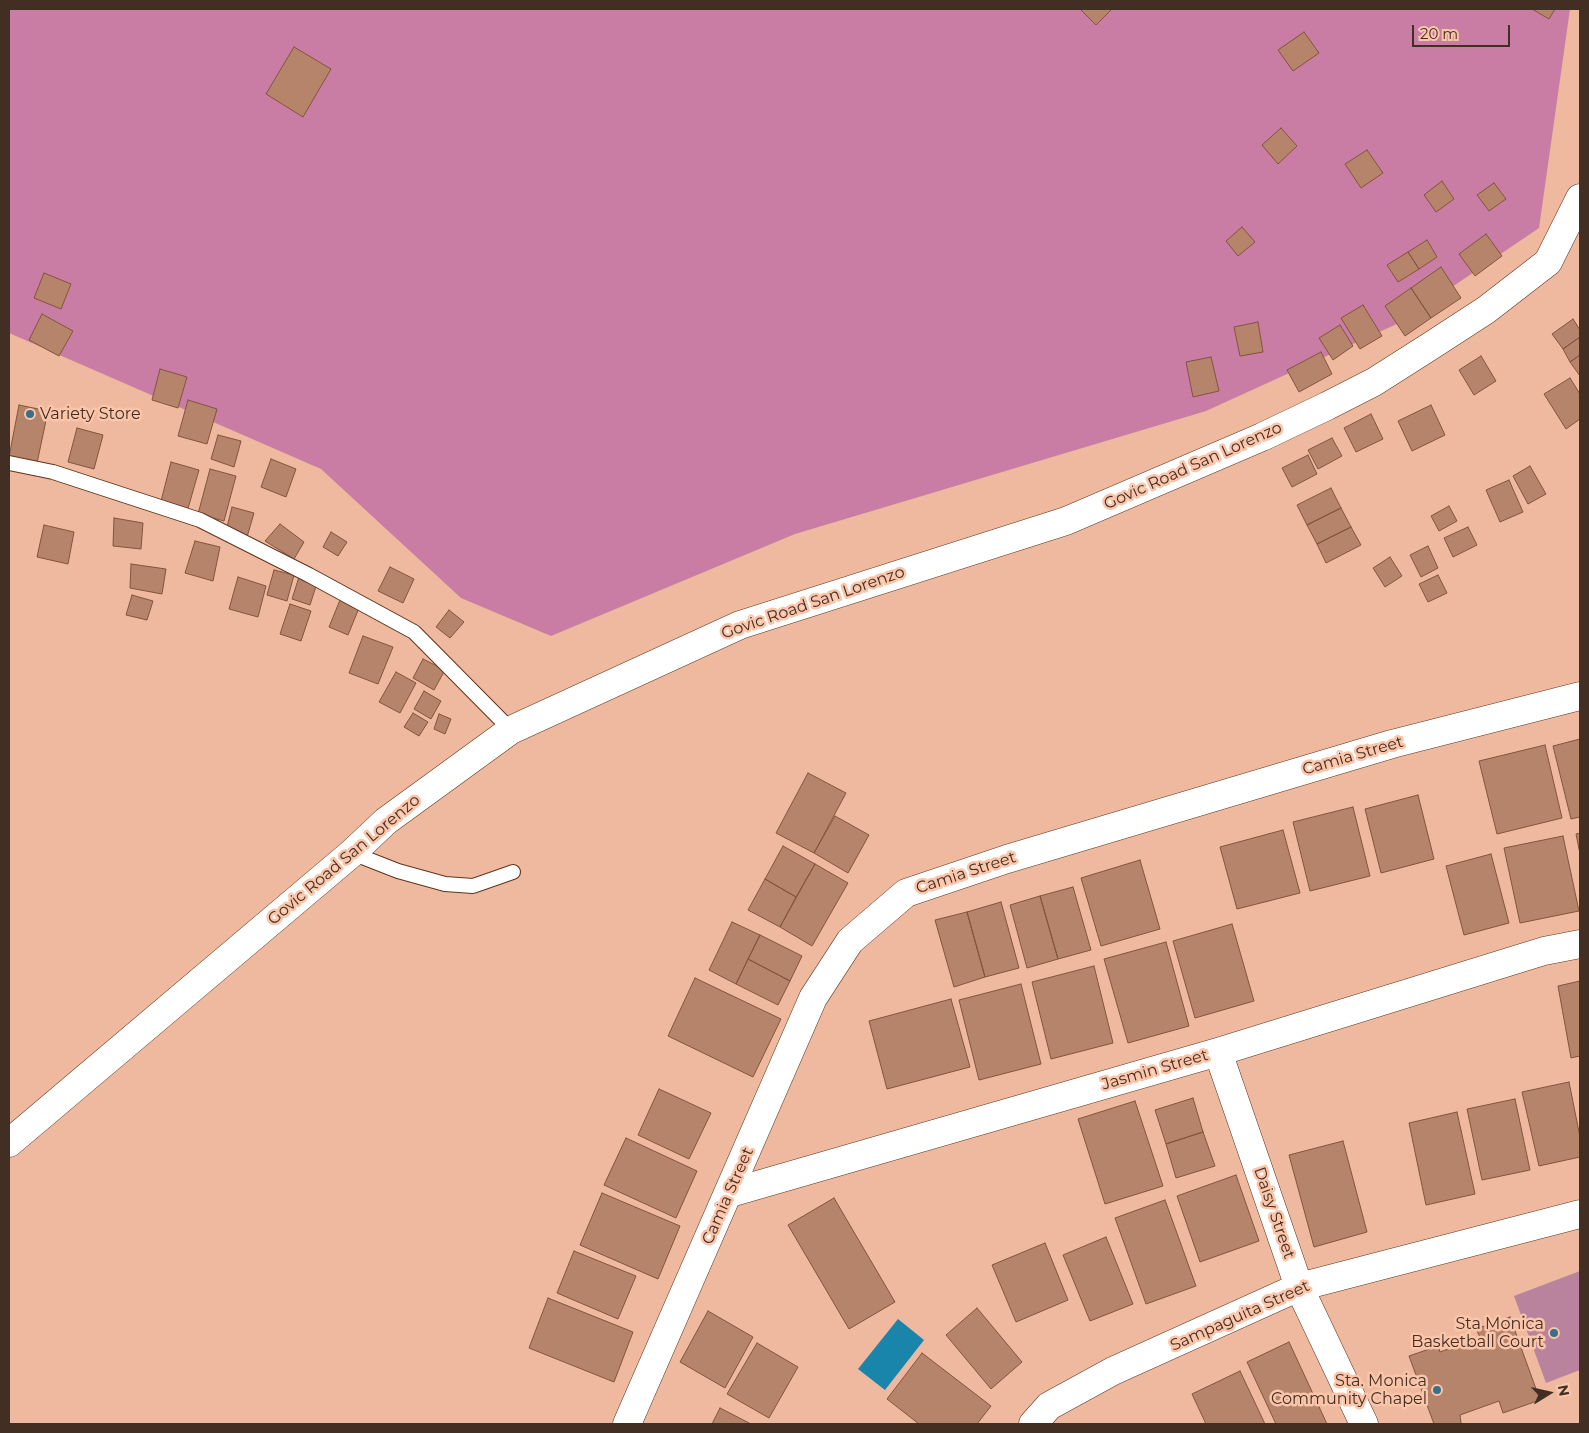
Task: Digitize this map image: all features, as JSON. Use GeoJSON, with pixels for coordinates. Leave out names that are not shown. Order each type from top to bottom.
{"type":"FeatureCollection","features":[{"type":"Feature","properties":{"kind":"street","name":"Govic Road San Lorenzo"},"geometry":{"type":"LineString","coordinates":[[9,1143],[352,853],[386,821],[511,730],[740,625],[1066,521],[1262,437],[1335,402],[1374,382],[1470,321],[1548,262],[1580,198]]}},
{"type":"Feature","properties":{"kind":"street","name":"Camia Street"},"geometry":{"type":"LineString","coordinates":[[627,1424],[730,1193],[813,998],[850,941],[906,893],[1017,856],[1392,744],[1580,696]]}},
{"type":"Feature","properties":{"kind":"street","name":"Jasmin Street"},"geometry":{"type":"LineString","coordinates":[[730,1193],[1218,1052],[1544,951],[1580,944]]}},
{"type":"Feature","properties":{"kind":"street","name":"Daisy Street"},"geometry":{"type":"LineString","coordinates":[[1218,1052],[1299,1287],[1364,1424]]}},
{"type":"Feature","properties":{"kind":"street","name":"Sampaguita Street"},"geometry":{"type":"LineString","coordinates":[[1033,1424],[1049,1406],[1114,1371],[1299,1287],[1580,1214]]}},
{"type":"Feature","properties":{"kind":"lane"},"geometry":{"type":"LineString","coordinates":[[9,463],[53,472],[200,520],[309,575],[414,632],[511,730]]}},
{"type":"Feature","properties":{"kind":"lane"},"geometry":{"type":"LineString","coordinates":[[352,853],[398,872],[445,884],[473,886],[513,872]]}},
{"type":"Feature","properties":{"kind":"shaded area"},"geometry":{"type":"Polygon","coordinates":[[[9,9],[1570,9],[1539,228],[1399,323],[1206,411],[795,534],[551,636],[461,598],[321,469],[9,333],[9,9]]]}},
{"type":"Feature","properties":{"kind":"shaded area","name":"Sta Monica Basketball Court"},"geometry":{"type":"Polygon","coordinates":[[[1580,1271],[1580,1370],[1546,1383],[1514,1296],[1580,1271]]]}},
{"type":"Feature","properties":{"kind":"water"},"geometry":{"type":"Polygon","coordinates":[[[898,1319],[924,1340],[885,1390],[858,1369],[898,1319]]]}},
{"type":"Feature","properties":{"kind":"building"},"geometry":{"type":"Polygon","coordinates":[[[1080,9],[1112,9],[1096,25],[1080,9]]]}},
{"type":"Feature","properties":{"kind":"building"},"geometry":{"type":"Polygon","coordinates":[[[1532,9],[1555,9],[1549,19],[1532,9]]]}},
{"type":"Feature","properties":{"kind":"building"},"geometry":{"type":"Polygon","coordinates":[[[1304,32],[1319,53],[1293,71],[1278,50],[1304,32]]]}},
{"type":"Feature","properties":{"kind":"building"},"geometry":{"type":"Polygon","coordinates":[[[294,47],[331,69],[303,117],[266,94],[294,47]]]}},
{"type":"Feature","properties":{"kind":"building"},"geometry":{"type":"Polygon","coordinates":[[[1281,128],[1297,146],[1278,164],[1262,145],[1281,128]]]}},
{"type":"Feature","properties":{"kind":"building"},"geometry":{"type":"Polygon","coordinates":[[[1367,150],[1383,173],[1361,188],[1345,164],[1367,150]]]}},
{"type":"Feature","properties":{"kind":"building"},"geometry":{"type":"Polygon","coordinates":[[[1442,181],[1454,199],[1436,212],[1424,195],[1442,181]]]}},
{"type":"Feature","properties":{"kind":"building"},"geometry":{"type":"Polygon","coordinates":[[[1494,183],[1506,199],[1489,211],[1477,195],[1494,183]]]}},
{"type":"Feature","properties":{"kind":"building"},"geometry":{"type":"Polygon","coordinates":[[[1242,227],[1255,242],[1238,256],[1226,241],[1242,227]]]}},
{"type":"Feature","properties":{"kind":"building"},"geometry":{"type":"Polygon","coordinates":[[[1486,234],[1502,256],[1475,276],[1459,254],[1486,234]]]}},
{"type":"Feature","properties":{"kind":"building"},"geometry":{"type":"Polygon","coordinates":[[[1427,240],[1437,257],[1419,269],[1408,252],[1427,240]]]}},
{"type":"Feature","properties":{"kind":"building"},"geometry":{"type":"Polygon","coordinates":[[[1408,252],[1419,269],[1398,282],[1387,265],[1408,252]]]}},
{"type":"Feature","properties":{"kind":"building"},"geometry":{"type":"Polygon","coordinates":[[[1441,267],[1461,298],[1431,318],[1411,288],[1441,267]]]}},
{"type":"Feature","properties":{"kind":"building"},"geometry":{"type":"Polygon","coordinates":[[[44,273],[71,284],[61,309],[34,298],[44,273]]]}},
{"type":"Feature","properties":{"kind":"building"},"geometry":{"type":"Polygon","coordinates":[[[1411,288],[1431,318],[1405,336],[1385,306],[1411,288]]]}},
{"type":"Feature","properties":{"kind":"building"},"geometry":{"type":"Polygon","coordinates":[[[1363,305],[1382,336],[1360,349],[1341,318],[1363,305]]]}},
{"type":"Feature","properties":{"kind":"building"},"geometry":{"type":"Polygon","coordinates":[[[42,314],[73,331],[59,356],[29,340],[42,314]]]}},
{"type":"Feature","properties":{"kind":"building"},"geometry":{"type":"Polygon","coordinates":[[[1573,319],[1580,330],[1580,337],[1563,349],[1552,334],[1573,319]]]}},
{"type":"Feature","properties":{"kind":"building"},"geometry":{"type":"Polygon","coordinates":[[[1258,322],[1263,352],[1240,356],[1234,327],[1258,322]]]}},
{"type":"Feature","properties":{"kind":"building"},"geometry":{"type":"Polygon","coordinates":[[[1340,325],[1353,346],[1333,360],[1319,338],[1340,325]]]}},
{"type":"Feature","properties":{"kind":"building"},"geometry":{"type":"Polygon","coordinates":[[[1580,337],[1580,355],[1570,362],[1563,349],[1580,337]]]}},
{"type":"Feature","properties":{"kind":"building"},"geometry":{"type":"Polygon","coordinates":[[[1321,352],[1332,374],[1299,392],[1287,370],[1321,352]]]}},
{"type":"Feature","properties":{"kind":"building"},"geometry":{"type":"Polygon","coordinates":[[[1580,355],[1580,376],[1570,362],[1580,355]]]}},
{"type":"Feature","properties":{"kind":"building"},"geometry":{"type":"Polygon","coordinates":[[[1481,356],[1496,381],[1474,395],[1459,370],[1481,356]]]}},
{"type":"Feature","properties":{"kind":"building"},"geometry":{"type":"Polygon","coordinates":[[[1211,357],[1219,391],[1193,397],[1186,362],[1211,357]]]}},
{"type":"Feature","properties":{"kind":"building"},"geometry":{"type":"Polygon","coordinates":[[[160,369],[187,377],[178,408],[152,400],[160,369]]]}},
{"type":"Feature","properties":{"kind":"building"},"geometry":{"type":"Polygon","coordinates":[[[1570,378],[1580,394],[1580,419],[1566,429],[1544,394],[1570,378]]]}},
{"type":"Feature","properties":{"kind":"building"},"geometry":{"type":"Polygon","coordinates":[[[188,400],[217,409],[207,444],[178,436],[188,400]]]}},
{"type":"Feature","properties":{"kind":"building"},"geometry":{"type":"Polygon","coordinates":[[[19,405],[48,411],[37,463],[9,457],[19,405]]]}},
{"type":"Feature","properties":{"kind":"building"},"geometry":{"type":"Polygon","coordinates":[[[1431,405],[1445,435],[1412,451],[1398,421],[1431,405]]]}},
{"type":"Feature","properties":{"kind":"building"},"geometry":{"type":"Polygon","coordinates":[[[1371,414],[1383,439],[1356,452],[1344,428],[1371,414]]]}},
{"type":"Feature","properties":{"kind":"building"},"geometry":{"type":"Polygon","coordinates":[[[77,428],[103,435],[94,469],[68,462],[77,428]]]}},
{"type":"Feature","properties":{"kind":"building"},"geometry":{"type":"Polygon","coordinates":[[[218,435],[241,441],[234,467],[211,459],[218,435]]]}},
{"type":"Feature","properties":{"kind":"building"},"geometry":{"type":"Polygon","coordinates":[[[1332,438],[1342,456],[1318,469],[1308,450],[1332,438]]]}},
{"type":"Feature","properties":{"kind":"building"},"geometry":{"type":"Polygon","coordinates":[[[1308,455],[1317,474],[1292,487],[1282,468],[1308,455]]]}},
{"type":"Feature","properties":{"kind":"building"},"geometry":{"type":"Polygon","coordinates":[[[271,459],[296,469],[286,497],[261,487],[271,459]]]}},
{"type":"Feature","properties":{"kind":"building"},"geometry":{"type":"Polygon","coordinates":[[[171,462],[199,470],[187,512],[160,505],[171,462]]]}},
{"type":"Feature","properties":{"kind":"building"},"geometry":{"type":"Polygon","coordinates":[[[1530,466],[1546,494],[1528,504],[1513,476],[1530,466]]]}},
{"type":"Feature","properties":{"kind":"building"},"geometry":{"type":"Polygon","coordinates":[[[210,469],[236,476],[224,521],[198,514],[210,469]]]}},
{"type":"Feature","properties":{"kind":"building"},"geometry":{"type":"Polygon","coordinates":[[[1509,480],[1523,512],[1500,522],[1486,490],[1509,480]]]}},
{"type":"Feature","properties":{"kind":"building"},"geometry":{"type":"Polygon","coordinates":[[[1331,488],[1341,508],[1307,525],[1297,505],[1331,488]]]}},
{"type":"Feature","properties":{"kind":"building"},"geometry":{"type":"Polygon","coordinates":[[[1449,506],[1457,521],[1439,531],[1431,516],[1449,506]]]}},
{"type":"Feature","properties":{"kind":"building"},"geometry":{"type":"Polygon","coordinates":[[[232,507],[254,513],[247,537],[226,531],[232,507]]]}},
{"type":"Feature","properties":{"kind":"building"},"geometry":{"type":"Polygon","coordinates":[[[1341,508],[1351,527],[1317,544],[1307,525],[1341,508]]]}},
{"type":"Feature","properties":{"kind":"building"},"geometry":{"type":"Polygon","coordinates":[[[114,518],[143,523],[141,549],[113,546],[114,518]]]}},
{"type":"Feature","properties":{"kind":"building"},"geometry":{"type":"Polygon","coordinates":[[[280,524],[304,542],[294,559],[265,541],[280,524]]]}},
{"type":"Feature","properties":{"kind":"building"},"geometry":{"type":"Polygon","coordinates":[[[44,525],[74,532],[68,564],[37,557],[44,525]]]}},
{"type":"Feature","properties":{"kind":"building"},"geometry":{"type":"Polygon","coordinates":[[[1351,527],[1361,545],[1326,563],[1317,544],[1351,527]]]}},
{"type":"Feature","properties":{"kind":"building"},"geometry":{"type":"Polygon","coordinates":[[[1468,527],[1477,545],[1453,557],[1444,538],[1468,527]]]}},
{"type":"Feature","properties":{"kind":"building"},"geometry":{"type":"Polygon","coordinates":[[[331,532],[347,542],[338,556],[323,547],[331,532]]]}},
{"type":"Feature","properties":{"kind":"building"},"geometry":{"type":"Polygon","coordinates":[[[195,541],[220,547],[213,581],[185,573],[195,541]]]}},
{"type":"Feature","properties":{"kind":"building"},"geometry":{"type":"Polygon","coordinates":[[[1428,546],[1438,568],[1421,577],[1410,555],[1428,546]]]}},
{"type":"Feature","properties":{"kind":"building"},"geometry":{"type":"Polygon","coordinates":[[[1390,557],[1402,576],[1385,587],[1373,568],[1390,557]]]}},
{"type":"Feature","properties":{"kind":"building"},"geometry":{"type":"Polygon","coordinates":[[[131,564],[166,569],[162,594],[130,588],[131,564]]]}},
{"type":"Feature","properties":{"kind":"building"},"geometry":{"type":"Polygon","coordinates":[[[390,567],[414,579],[403,603],[378,591],[390,567]]]}},
{"type":"Feature","properties":{"kind":"building"},"geometry":{"type":"Polygon","coordinates":[[[274,570],[294,575],[287,601],[267,595],[274,570]]]}},
{"type":"Feature","properties":{"kind":"building"},"geometry":{"type":"Polygon","coordinates":[[[1438,575],[1447,593],[1428,602],[1419,584],[1438,575]]]}},
{"type":"Feature","properties":{"kind":"building"},"geometry":{"type":"Polygon","coordinates":[[[238,577],[266,586],[258,617],[229,609],[238,577]]]}},
{"type":"Feature","properties":{"kind":"building"},"geometry":{"type":"Polygon","coordinates":[[[299,577],[317,583],[310,605],[292,599],[299,577]]]}},
{"type":"Feature","properties":{"kind":"building"},"geometry":{"type":"Polygon","coordinates":[[[132,595],[153,601],[147,620],[126,615],[132,595]]]}},
{"type":"Feature","properties":{"kind":"building"},"geometry":{"type":"Polygon","coordinates":[[[340,600],[359,608],[348,635],[329,627],[340,600]]]}},
{"type":"Feature","properties":{"kind":"building"},"geometry":{"type":"Polygon","coordinates":[[[290,604],[311,611],[301,641],[280,634],[290,604]]]}},
{"type":"Feature","properties":{"kind":"building"},"geometry":{"type":"Polygon","coordinates":[[[449,610],[464,622],[450,638],[436,627],[449,610]]]}},
{"type":"Feature","properties":{"kind":"building"},"geometry":{"type":"Polygon","coordinates":[[[363,636],[393,647],[378,684],[349,673],[363,636]]]}},
{"type":"Feature","properties":{"kind":"building"},"geometry":{"type":"Polygon","coordinates":[[[423,659],[445,670],[434,690],[413,678],[423,659]]]}},
{"type":"Feature","properties":{"kind":"building"},"geometry":{"type":"Polygon","coordinates":[[[396,672],[416,683],[400,713],[379,702],[396,672]]]}},
{"type":"Feature","properties":{"kind":"building"},"geometry":{"type":"Polygon","coordinates":[[[424,691],[441,701],[431,719],[414,709],[424,691]]]}},
{"type":"Feature","properties":{"kind":"building"},"geometry":{"type":"Polygon","coordinates":[[[413,713],[428,722],[419,736],[404,727],[413,713]]]}},
{"type":"Feature","properties":{"kind":"building"},"geometry":{"type":"Polygon","coordinates":[[[439,714],[451,719],[445,734],[434,729],[439,714]]]}},
{"type":"Feature","properties":{"kind":"building"},"geometry":{"type":"Polygon","coordinates":[[[1580,739],[1580,817],[1571,819],[1553,746],[1580,739]]]}},
{"type":"Feature","properties":{"kind":"building"},"geometry":{"type":"Polygon","coordinates":[[[1545,745],[1562,818],[1497,834],[1479,761],[1545,745]]]}},
{"type":"Feature","properties":{"kind":"building"},"geometry":{"type":"Polygon","coordinates":[[[808,773],[846,793],[814,853],[776,833],[808,773]]]}},
{"type":"Feature","properties":{"kind":"building"},"geometry":{"type":"Polygon","coordinates":[[[1418,795],[1434,859],[1381,873],[1365,809],[1418,795]]]}},
{"type":"Feature","properties":{"kind":"building"},"geometry":{"type":"Polygon","coordinates":[[[1353,807],[1370,876],[1310,891],[1293,822],[1353,807]]]}},
{"type":"Feature","properties":{"kind":"building"},"geometry":{"type":"Polygon","coordinates":[[[835,816],[869,835],[848,873],[814,853],[835,816]]]}},
{"type":"Feature","properties":{"kind":"building"},"geometry":{"type":"Polygon","coordinates":[[[1283,830],[1300,893],[1237,909],[1220,847],[1283,830]]]}},
{"type":"Feature","properties":{"kind":"building"},"geometry":{"type":"Polygon","coordinates":[[[1580,833],[1580,854],[1576,834],[1580,833]]]}},
{"type":"Feature","properties":{"kind":"building"},"geometry":{"type":"Polygon","coordinates":[[[1563,836],[1579,911],[1520,923],[1504,848],[1563,836]]]}},
{"type":"Feature","properties":{"kind":"building"},"geometry":{"type":"Polygon","coordinates":[[[783,846],[815,864],[796,897],[765,879],[783,846]]]}},
{"type":"Feature","properties":{"kind":"building"},"geometry":{"type":"Polygon","coordinates":[[[1491,854],[1509,923],[1464,935],[1446,866],[1491,854]]]}},
{"type":"Feature","properties":{"kind":"building"},"geometry":{"type":"Polygon","coordinates":[[[1140,860],[1160,929],[1101,946],[1081,878],[1140,860]]]}},
{"type":"Feature","properties":{"kind":"building"},"geometry":{"type":"Polygon","coordinates":[[[815,864],[848,883],[812,946],[780,927],[815,864]]]}},
{"type":"Feature","properties":{"kind":"building"},"geometry":{"type":"Polygon","coordinates":[[[765,879],[796,897],[780,927],[748,910],[765,879]]]}},
{"type":"Feature","properties":{"kind":"building"},"geometry":{"type":"Polygon","coordinates":[[[1073,887],[1091,950],[1058,959],[1040,896],[1073,887]]]}},
{"type":"Feature","properties":{"kind":"building"},"geometry":{"type":"Polygon","coordinates":[[[1040,896],[1058,959],[1027,968],[1010,905],[1040,896]]]}},
{"type":"Feature","properties":{"kind":"building"},"geometry":{"type":"Polygon","coordinates":[[[1001,902],[1019,968],[985,977],[967,912],[1001,902]]]}},
{"type":"Feature","properties":{"kind":"building"},"geometry":{"type":"Polygon","coordinates":[[[967,912],[985,977],[954,987],[935,920],[967,912]]]}},
{"type":"Feature","properties":{"kind":"building"},"geometry":{"type":"Polygon","coordinates":[[[732,922],[760,935],[736,984],[709,970],[732,922]]]}},
{"type":"Feature","properties":{"kind":"building"},"geometry":{"type":"Polygon","coordinates":[[[1232,924],[1254,1001],[1195,1018],[1173,941],[1232,924]]]}},
{"type":"Feature","properties":{"kind":"building"},"geometry":{"type":"Polygon","coordinates":[[[760,935],[802,956],[790,981],[748,959],[760,935]]]}},
{"type":"Feature","properties":{"kind":"building"},"geometry":{"type":"Polygon","coordinates":[[[1166,942],[1189,1026],[1128,1043],[1104,959],[1166,942]]]}},
{"type":"Feature","properties":{"kind":"building"},"geometry":{"type":"Polygon","coordinates":[[[748,959],[790,981],[778,1005],[736,984],[748,959]]]}},
{"type":"Feature","properties":{"kind":"building"},"geometry":{"type":"Polygon","coordinates":[[[1094,966],[1113,1043],[1051,1059],[1032,982],[1094,966]]]}},
{"type":"Feature","properties":{"kind":"building"},"geometry":{"type":"Polygon","coordinates":[[[695,978],[781,1019],[753,1077],[668,1036],[695,978]]]}},
{"type":"Feature","properties":{"kind":"building"},"geometry":{"type":"Polygon","coordinates":[[[1580,981],[1580,1056],[1571,1058],[1558,986],[1580,981]]]}},
{"type":"Feature","properties":{"kind":"building"},"geometry":{"type":"Polygon","coordinates":[[[1021,984],[1041,1064],[979,1080],[959,1000],[1021,984]]]}},
{"type":"Feature","properties":{"kind":"building"},"geometry":{"type":"Polygon","coordinates":[[[951,999],[970,1067],[887,1089],[869,1021],[951,999]]]}},
{"type":"Feature","properties":{"kind":"building"},"geometry":{"type":"Polygon","coordinates":[[[1569,1082],[1580,1137],[1580,1157],[1539,1166],[1522,1092],[1569,1082]]]}},
{"type":"Feature","properties":{"kind":"building"},"geometry":{"type":"Polygon","coordinates":[[[659,1089],[711,1113],[689,1159],[638,1135],[659,1089]]]}},
{"type":"Feature","properties":{"kind":"building"},"geometry":{"type":"Polygon","coordinates":[[[1193,1098],[1203,1132],[1166,1144],[1155,1110],[1193,1098]]]}},
{"type":"Feature","properties":{"kind":"building"},"geometry":{"type":"Polygon","coordinates":[[[1515,1099],[1530,1170],[1482,1180],[1467,1109],[1515,1099]]]}},
{"type":"Feature","properties":{"kind":"building"},"geometry":{"type":"Polygon","coordinates":[[[1135,1101],[1163,1186],[1105,1204],[1078,1119],[1135,1101]]]}},
{"type":"Feature","properties":{"kind":"building"},"geometry":{"type":"Polygon","coordinates":[[[1457,1112],[1475,1194],[1426,1205],[1409,1123],[1457,1112]]]}},
{"type":"Feature","properties":{"kind":"building"},"geometry":{"type":"Polygon","coordinates":[[[1203,1132],[1215,1166],[1176,1178],[1166,1144],[1203,1132]]]}},
{"type":"Feature","properties":{"kind":"building"},"geometry":{"type":"Polygon","coordinates":[[[626,1138],[697,1171],[676,1218],[604,1185],[626,1138]]]}},
{"type":"Feature","properties":{"kind":"building"},"geometry":{"type":"Polygon","coordinates":[[[1343,1141],[1367,1232],[1314,1247],[1289,1155],[1343,1141]]]}},
{"type":"Feature","properties":{"kind":"building"},"geometry":{"type":"Polygon","coordinates":[[[1236,1175],[1259,1241],[1200,1262],[1177,1196],[1236,1175]]]}},
{"type":"Feature","properties":{"kind":"building"},"geometry":{"type":"Polygon","coordinates":[[[602,1193],[680,1226],[658,1279],[580,1245],[602,1193]]]}},
{"type":"Feature","properties":{"kind":"building"},"geometry":{"type":"Polygon","coordinates":[[[834,1198],[895,1302],[849,1329],[788,1225],[834,1198]]]}},
{"type":"Feature","properties":{"kind":"building"},"geometry":{"type":"Polygon","coordinates":[[[1165,1200],[1196,1286],[1146,1304],[1115,1218],[1165,1200]]]}},
{"type":"Feature","properties":{"kind":"building"},"geometry":{"type":"Polygon","coordinates":[[[1106,1237],[1133,1304],[1090,1321],[1063,1255],[1106,1237]]]}},
{"type":"Feature","properties":{"kind":"building"},"geometry":{"type":"Polygon","coordinates":[[[1045,1243],[1068,1300],[1016,1322],[992,1265],[1045,1243]]]}},
{"type":"Feature","properties":{"kind":"building"},"geometry":{"type":"Polygon","coordinates":[[[574,1251],[636,1276],[618,1319],[557,1293],[574,1251]]]}},
{"type":"Feature","properties":{"kind":"building"},"geometry":{"type":"Polygon","coordinates":[[[548,1298],[633,1332],[614,1382],[529,1348],[548,1298]]]}},
{"type":"Feature","properties":{"kind":"building"},"geometry":{"type":"Polygon","coordinates":[[[977,1308],[1022,1362],[991,1389],[946,1335],[977,1308]]]}},
{"type":"Feature","properties":{"kind":"building"},"geometry":{"type":"Polygon","coordinates":[[[708,1311],[753,1337],[725,1388],[680,1362],[708,1311]]]}},
{"type":"Feature","properties":{"kind":"building"},"geometry":{"type":"Polygon","coordinates":[[[1510,1317],[1540,1400],[1503,1413],[1499,1401],[1460,1415],[1461,1423],[1459,1424],[1434,1424],[1409,1356],[1438,1346],[1440,1352],[1480,1337],[1476,1329],[1510,1317]]]}},
{"type":"Feature","properties":{"kind":"building"},"geometry":{"type":"Polygon","coordinates":[[[1289,1342],[1327,1424],[1276,1424],[1247,1362],[1289,1342]]]}},
{"type":"Feature","properties":{"kind":"building"},"geometry":{"type":"Polygon","coordinates":[[[757,1343],[798,1367],[769,1418],[727,1394],[757,1343]]]}},
{"type":"Feature","properties":{"kind":"building"},"geometry":{"type":"Polygon","coordinates":[[[922,1353],[991,1406],[977,1424],[919,1424],[887,1399],[922,1353]]]}},
{"type":"Feature","properties":{"kind":"building"},"geometry":{"type":"Polygon","coordinates":[[[1240,1371],[1265,1424],[1206,1424],[1192,1394],[1240,1371]]]}},
{"type":"Feature","properties":{"kind":"building"},"geometry":{"type":"Polygon","coordinates":[[[720,1408],[751,1424],[712,1424],[720,1408]]]}},
{"type":"Feature","properties":{"kind":"place","name":"Variety Store"},"geometry":{"type":"Point","coordinates":[30,414]}},
{"type":"Feature","properties":{"kind":"place","name":"Sta Monica Basketball Court"},"geometry":{"type":"Point","coordinates":[1554,1333]}},
{"type":"Feature","properties":{"kind":"place","name":"Sta. Monica Community Chapel"},"geometry":{"type":"Point","coordinates":[1437,1390]}}]}
